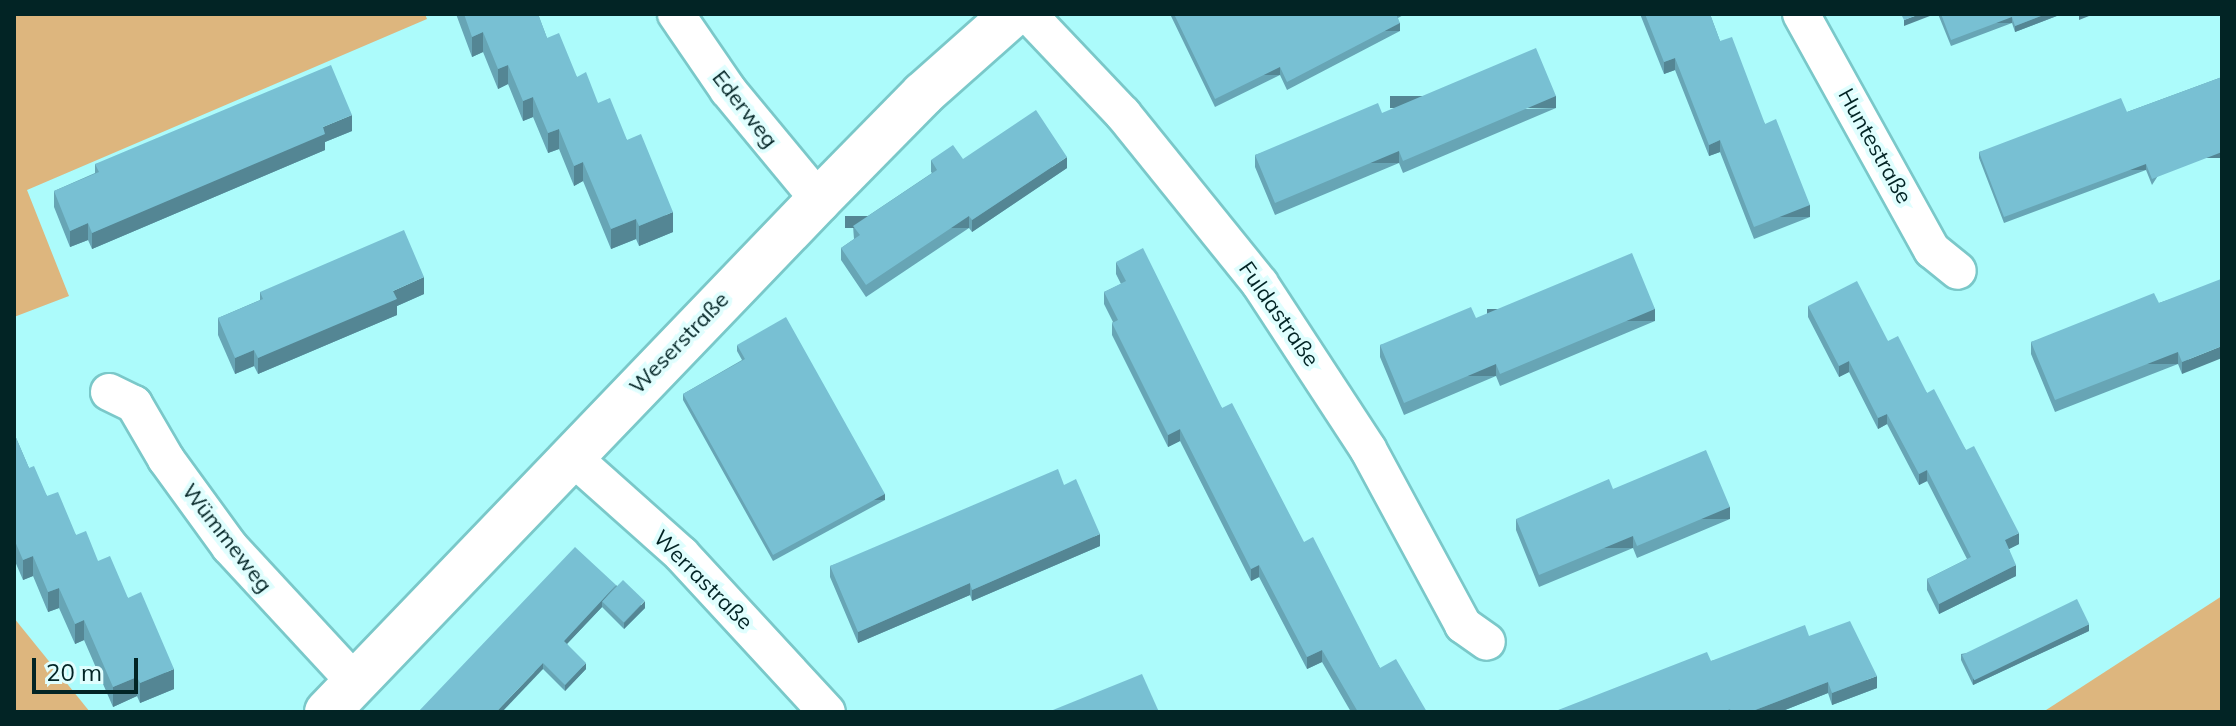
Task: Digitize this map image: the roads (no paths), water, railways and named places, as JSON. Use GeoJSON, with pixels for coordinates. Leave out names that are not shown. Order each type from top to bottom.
{"type":"FeatureCollection","features":[{"type":"Feature","properties":{"kind":"street","name":"Ederweg"},"geometry":{"type":"LineString","coordinates":[[676,14],[728,90],[819,200]]}},
{"type":"Feature","properties":{"kind":"street","name":"Weserstraße"},"geometry":{"type":"LineString","coordinates":[[315,712],[340,697],[570,455],[923,94],[1013,14]]}},
{"type":"Feature","properties":{"kind":"street","name":"Fuldastraße"},"geometry":{"type":"LineString","coordinates":[[1028,14],[1123,114],[1260,284],[1368,449],[1463,625],[1487,642]]}},
{"type":"Feature","properties":{"kind":"street","name":"Huntestraße"},"geometry":{"type":"LineString","coordinates":[[1801,14],[1932,250],[1958,271]]}},
{"type":"Feature","properties":{"kind":"street","name":"Wümmeweg"},"geometry":{"type":"LineString","coordinates":[[109,392],[134,404],[166,459],[340,697]]}},
{"type":"Feature","properties":{"kind":"street","name":"Werrastraße"},"geometry":{"type":"LineString","coordinates":[[570,455],[681,554],[827,712]]}}]}
